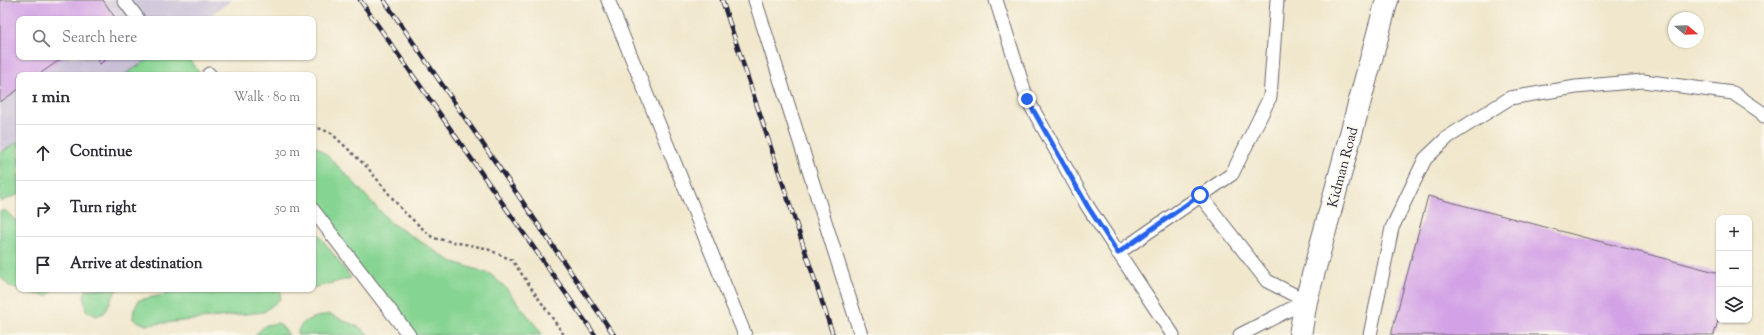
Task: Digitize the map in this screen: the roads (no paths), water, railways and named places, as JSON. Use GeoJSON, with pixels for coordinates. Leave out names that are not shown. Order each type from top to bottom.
{"type":"FeatureCollection","features":[{"type":"Feature","properties":{"kind":"street","name":"Kidman Road"},"geometry":{"type":"LineString","coordinates":[[1300,335],[1306,301],[1387,0]]}},
{"type":"Feature","properties":{"kind":"lane"},"geometry":{"type":"LineString","coordinates":[[124,0],[136,16]]}},
{"type":"Feature","properties":{"kind":"lane"},"geometry":{"type":"LineString","coordinates":[[608,0],[745,335]]}},
{"type":"Feature","properties":{"kind":"lane"},"geometry":{"type":"LineString","coordinates":[[755,0],[861,335]]}},
{"type":"Feature","properties":{"kind":"lane"},"geometry":{"type":"LineString","coordinates":[[996,0],[1027,99],[1088,207],[1173,335]]}},
{"type":"Feature","properties":{"kind":"lane"},"geometry":{"type":"LineString","coordinates":[[1118,253],[1232,174],[1270,97],[1277,0]]}},
{"type":"Feature","properties":{"kind":"lane"},"geometry":{"type":"LineString","coordinates":[[1370,335],[1392,228],[1425,159],[1448,137],[1510,98],[1576,86],[1643,81],[1733,93],[1761,112],[1764,116]]}},
{"type":"Feature","properties":{"kind":"lane"},"geometry":{"type":"LineString","coordinates":[[1200,195],[1267,281],[1306,301]]}},
{"type":"Feature","properties":{"kind":"lane"},"geometry":{"type":"LineString","coordinates":[[316,214],[409,335]]}},
{"type":"Feature","properties":{"kind":"lane"},"geometry":{"type":"LineString","coordinates":[[1240,335],[1306,301]]}},
{"type":"Feature","properties":{"kind":"railway"},"geometry":{"type":"LineString","coordinates":[[360,0],[595,335]]}},
{"type":"Feature","properties":{"kind":"railway"},"geometry":{"type":"LineString","coordinates":[[384,0],[614,335]]}},
{"type":"Feature","properties":{"kind":"railway"},"geometry":{"type":"LineString","coordinates":[[722,0],[833,335]]}}]}
